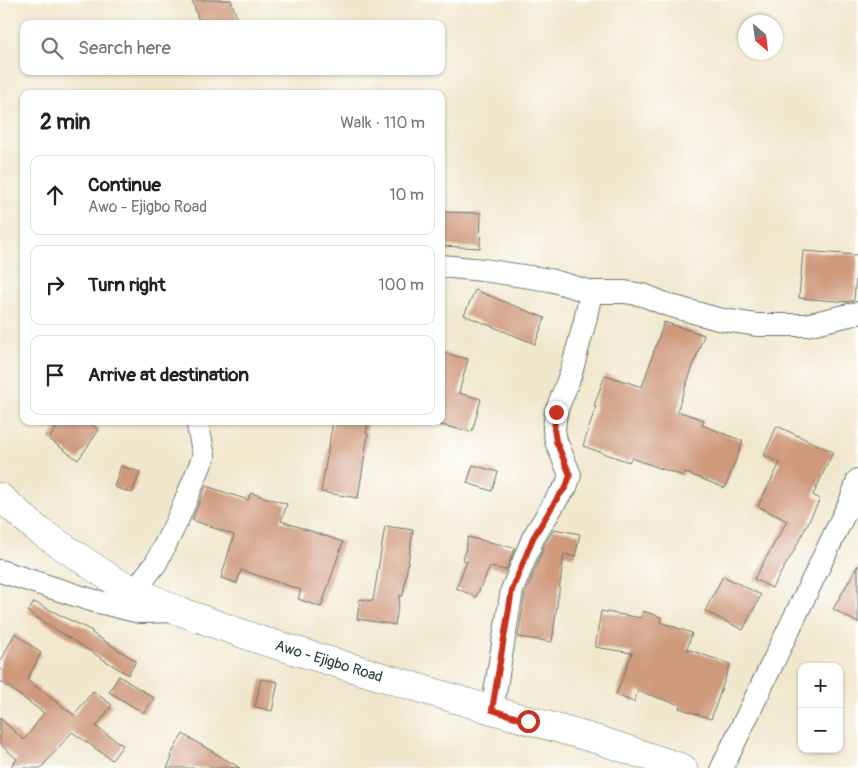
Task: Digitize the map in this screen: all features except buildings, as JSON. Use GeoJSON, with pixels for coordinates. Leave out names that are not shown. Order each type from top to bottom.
{"type":"FeatureCollection","features":[{"type":"Feature","properties":{"kind":"main road","name":"Awo - Ejigbo Road"},"geometry":{"type":"LineString","coordinates":[[0,498],[38,530],[113,580],[179,611],[260,640],[602,741],[683,768]]}},
{"type":"Feature","properties":{"kind":"street"},"geometry":{"type":"LineString","coordinates":[[445,266],[550,280],[591,292],[625,292],[643,295],[668,305],[718,319],[757,325],[806,325],[858,313]]}},
{"type":"Feature","properties":{"kind":"street"},"geometry":{"type":"LineString","coordinates":[[492,710],[512,590],[533,538],[566,487],[570,475],[556,441],[554,429],[556,412],[571,373],[591,292]]}},
{"type":"Feature","properties":{"kind":"street"},"geometry":{"type":"LineString","coordinates":[[135,590],[156,563],[177,521],[204,456],[198,425]]}},
{"type":"Feature","properties":{"kind":"street"},"geometry":{"type":"LineString","coordinates":[[722,768],[852,500],[858,480]]}},
{"type":"Feature","properties":{"kind":"street"},"geometry":{"type":"LineString","coordinates":[[0,571],[91,600],[140,612],[179,611]]}},
{"type":"Feature","properties":{"kind":"route"},"geometry":{"type":"LineString","coordinates":[[528,721],[492,710],[512,590],[533,538],[566,487],[570,475],[556,441],[554,429],[556,412]]}}]}
